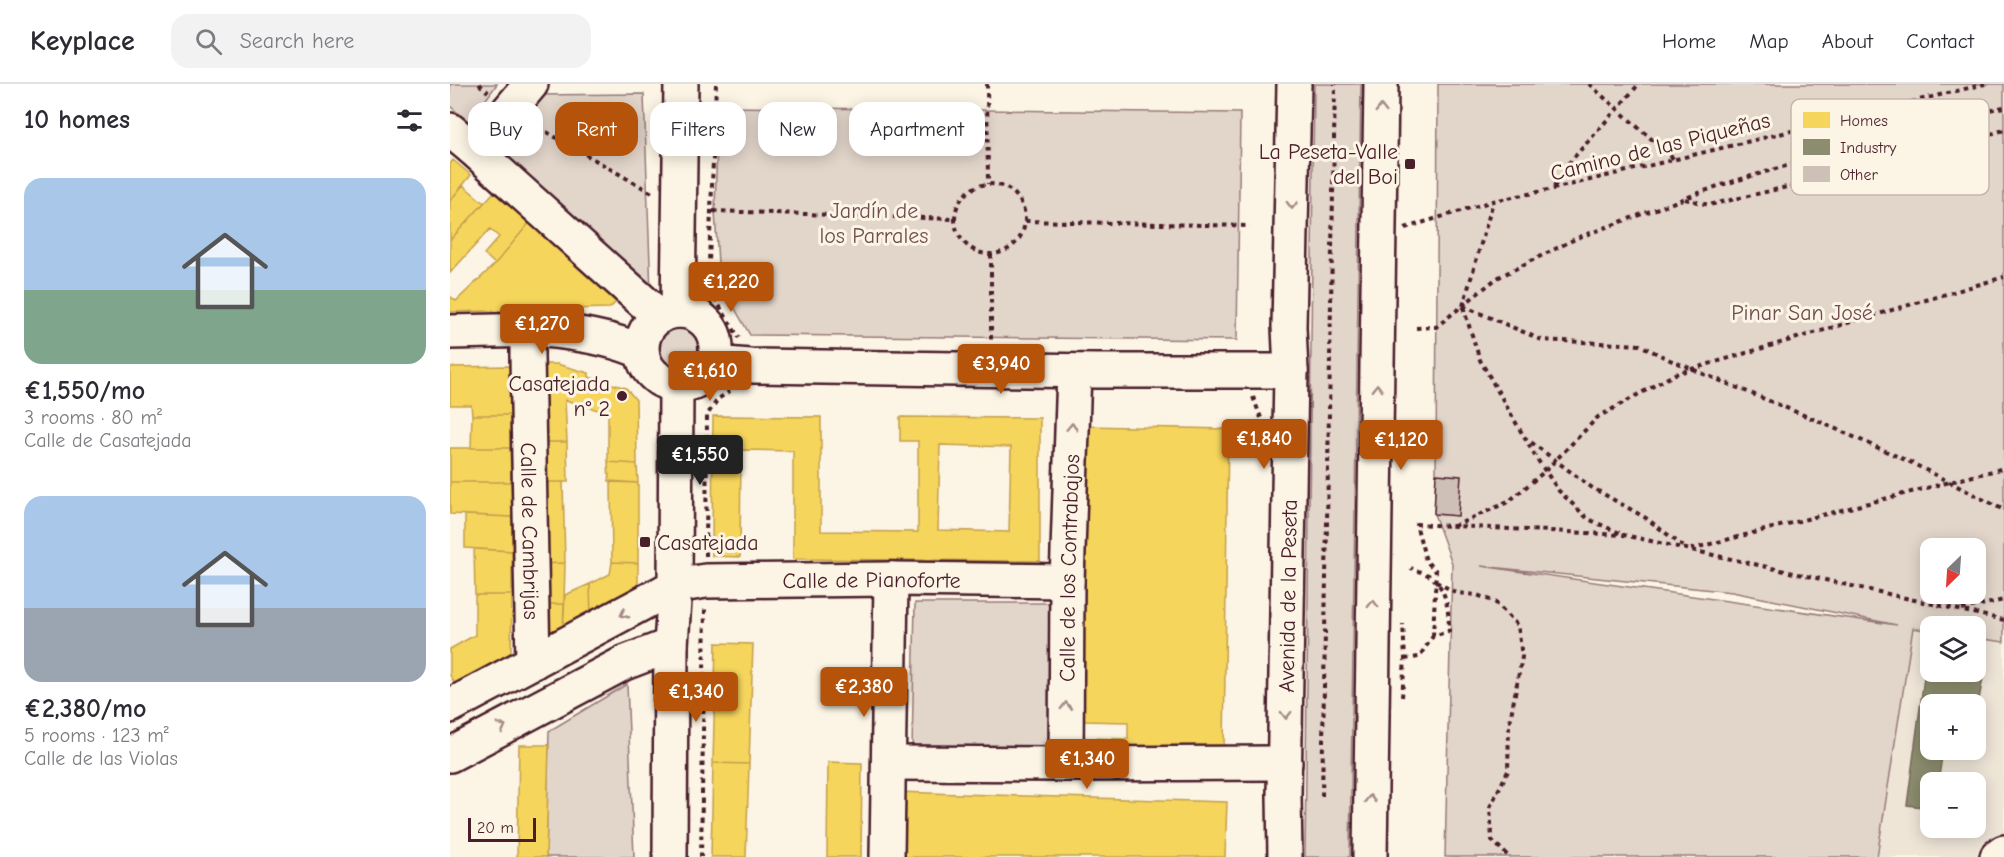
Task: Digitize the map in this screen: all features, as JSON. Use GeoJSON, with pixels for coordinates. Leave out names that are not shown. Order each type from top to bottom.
{"type":"FeatureCollection","features":[{"type":"Feature","properties":{"kind":"street"},"geometry":{"type":"LineString","coordinates":[[461,139],[480,146],[531,84]]}},
{"type":"Feature","properties":{"kind":"street"},"geometry":{"type":"LineString","coordinates":[[461,139],[663,308],[690,313],[701,318],[710,327],[715,339],[716,351],[713,363],[698,380],[687,383],[676,384],[657,377],[645,362],[642,352],[645,334],[654,320],[660,316],[663,308],[681,84]]}},
{"type":"Feature","properties":{"kind":"street","name":"Avenida de la Peseta"},"geometry":{"type":"LineString","coordinates":[[1285,857],[1291,371],[1289,327],[1294,84]]}},
{"type":"Feature","properties":{"kind":"street"},"geometry":{"type":"LineString","coordinates":[[1370,857],[1381,84]]}},
{"type":"Feature","properties":{"kind":"street","name":"Calle de Cambrijas"},"geometry":{"type":"LineString","coordinates":[[522,330],[527,344],[533,662]]}},
{"type":"Feature","properties":{"kind":"street"},"geometry":{"type":"LineString","coordinates":[[450,332],[545,330],[619,344],[642,352]]}},
{"type":"Feature","properties":{"kind":"street"},"geometry":{"type":"LineString","coordinates":[[713,363],[750,366],[1074,371],[1291,371]]}},
{"type":"Feature","properties":{"kind":"street","name":"Calle de los Contrabajos"},"geometry":{"type":"LineString","coordinates":[[1066,765],[1067,581],[1074,371]]}},
{"type":"Feature","properties":{"kind":"street"},"geometry":{"type":"LineString","coordinates":[[670,857],[676,384]]}},
{"type":"Feature","properties":{"kind":"street"},"geometry":{"type":"LineString","coordinates":[[887,857],[891,579]]}},
{"type":"Feature","properties":{"kind":"street","name":"Calle de Pianoforte"},"geometry":{"type":"LineString","coordinates":[[450,706],[675,586],[705,581],[891,579],[1067,581]]}},
{"type":"Feature","properties":{"kind":"street"},"geometry":{"type":"LineString","coordinates":[[450,755],[624,663],[671,645]]}},
{"type":"Feature","properties":{"kind":"street"},"geometry":{"type":"LineString","coordinates":[[889,763],[1066,765],[1285,763]]}},
{"type":"Feature","properties":{"kind":"street"},"geometry":{"type":"LineString","coordinates":[[1997,857],[2004,852]]}},
{"type":"Feature","properties":{"kind":"path"},"geometry":{"type":"LineString","coordinates":[[716,84],[708,286],[740,339],[740,345]]}},
{"type":"Feature","properties":{"kind":"path"},"geometry":{"type":"LineString","coordinates":[[987,84],[988,184]]}},
{"type":"Feature","properties":{"kind":"path"},"geometry":{"type":"LineString","coordinates":[[1322,795],[1335,84]]}},
{"type":"Feature","properties":{"kind":"path"},"geometry":{"type":"LineString","coordinates":[[1589,84],[1616,110],[1675,159]]}},
{"type":"Feature","properties":{"kind":"path"},"geometry":{"type":"LineString","coordinates":[[1553,189],[1568,164],[1639,84]]}},
{"type":"Feature","properties":{"kind":"path","name":"Camino de las Piqueñas"},"geometry":{"type":"LineString","coordinates":[[1923,99],[1985,84]]}},
{"type":"Feature","properties":{"kind":"path"},"geometry":{"type":"LineString","coordinates":[[1989,110],[2004,107]]}},
{"type":"Feature","properties":{"kind":"path"},"geometry":{"type":"LineString","coordinates":[[543,130],[654,195]]}},
{"type":"Feature","properties":{"kind":"path"},"geometry":{"type":"LineString","coordinates":[[1989,135],[2004,130]]}},
{"type":"Feature","properties":{"kind":"path","name":"Camino de las Piqueñas"},"geometry":{"type":"LineString","coordinates":[[1379,236],[1493,201],[1553,189],[1791,131]]}},
{"type":"Feature","properties":{"kind":"path"},"geometry":{"type":"LineString","coordinates":[[1416,328],[1436,327],[1497,278],[1577,238],[1718,186],[1791,164]]}},
{"type":"Feature","properties":{"kind":"path"},"geometry":{"type":"LineString","coordinates":[[988,184],[1010,190],[1019,199],[1024,209],[1025,221],[1023,231],[1010,248],[991,254],[980,252],[962,240],[955,219],[961,199],[968,191],[988,184]]}},
{"type":"Feature","properties":{"kind":"path"},"geometry":{"type":"LineString","coordinates":[[1684,199],[1708,205],[1791,186]]}},
{"type":"Feature","properties":{"kind":"path"},"geometry":{"type":"LineString","coordinates":[[1493,201],[1463,306],[1480,360],[1559,491],[1588,519],[1624,535]]}},
{"type":"Feature","properties":{"kind":"path"},"geometry":{"type":"LineString","coordinates":[[713,211],[955,219]]}},
{"type":"Feature","properties":{"kind":"path"},"geometry":{"type":"LineString","coordinates":[[1025,221],[1250,225]]}},
{"type":"Feature","properties":{"kind":"path"},"geometry":{"type":"LineString","coordinates":[[991,254],[991,346]]}},
{"type":"Feature","properties":{"kind":"path"},"geometry":{"type":"LineString","coordinates":[[1453,526],[1508,502],[1557,460],[1598,417],[1675,374],[2004,277]]}},
{"type":"Feature","properties":{"kind":"path"},"geometry":{"type":"LineString","coordinates":[[1463,306],[1542,340],[1640,345],[1818,421],[2004,510]]}},
{"type":"Feature","properties":{"kind":"path"},"geometry":{"type":"LineString","coordinates":[[706,567],[706,416],[718,399],[738,387]]}},
{"type":"Feature","properties":{"kind":"path"},"geometry":{"type":"LineString","coordinates":[[1524,436],[1591,487],[1646,518],[1688,549]]}},
{"type":"Feature","properties":{"kind":"path"},"geometry":{"type":"LineString","coordinates":[[1688,549],[2004,468]]}},
{"type":"Feature","properties":{"kind":"path"},"geometry":{"type":"LineString","coordinates":[[1405,659],[1419,657],[1433,636],[1436,571],[1426,561],[1416,524],[1624,535],[2004,620]]}},
{"type":"Feature","properties":{"kind":"path"},"geometry":{"type":"LineString","coordinates":[[1411,568],[1430,576],[1436,582],[1457,593],[1478,594],[1495,602],[1518,626],[1522,657],[1509,726],[1508,771],[1490,807],[1492,840],[1509,857]]}},
{"type":"Feature","properties":{"kind":"path"},"geometry":{"type":"LineString","coordinates":[[1433,636],[1449,631],[1449,610],[1436,582]]}},
{"type":"Feature","properties":{"kind":"path"},"geometry":{"type":"LineString","coordinates":[[1958,610],[2004,600]]}},
{"type":"Feature","properties":{"kind":"path"},"geometry":{"type":"LineString","coordinates":[[701,857],[705,603]]}},
{"type":"Feature","properties":{"kind":"path"},"geometry":{"type":"LineString","coordinates":[[1788,857],[1797,857]]}},
{"type":"Feature","properties":{"kind":"shaded area"},"geometry":{"type":"Polygon","coordinates":[[[1913,628],[1920,629],[1920,682],[1986,682],[1986,639],[2004,642],[2004,857],[1877,857],[1913,628]]]}},
{"type":"Feature","properties":{"kind":"green space"},"geometry":{"type":"Polygon","coordinates":[[[450,84],[497,84],[484,102],[468,102],[468,122],[450,106],[450,84]]]}},
{"type":"Feature","properties":{"kind":"green space"},"geometry":{"type":"Polygon","coordinates":[[[1314,84],[1361,84],[1350,857],[1305,857],[1314,84]]]}},
{"type":"Feature","properties":{"kind":"green space","name":"Pinar San José"},"geometry":{"type":"Polygon","coordinates":[[[1438,84],[2004,84],[2004,642],[1986,639],[1986,616],[1920,616],[1920,629],[1913,628],[1877,857],[1445,857],[1452,563],[1434,514],[1438,84]],[[1481,566],[1897,625],[1732,592],[1481,566]]]}},
{"type":"Feature","properties":{"kind":"green space"},"geometry":{"type":"Polygon","coordinates":[[[644,94],[651,293],[493,156],[543,156],[543,102],[526,102],[531,95],[644,94]]]}},
{"type":"Feature","properties":{"kind":"green space","name":"Jardín de los Parrales"},"geometry":{"type":"Polygon","coordinates":[[[746,107],[758,107],[758,156],[837,156],[837,108],[849,109],[849,156],[985,156],[985,110],[1240,113],[1237,340],[750,335],[719,281],[715,211],[717,156],[746,156],[746,107]]]}},
{"type":"Feature","properties":{"kind":"green space"},"geometry":{"type":"Polygon","coordinates":[[[678,326],[686,327],[693,332],[698,339],[698,355],[693,362],[686,367],[678,368],[670,367],[663,362],[658,355],[657,347],[658,339],[663,332],[670,327],[678,326]]]}},
{"type":"Feature","properties":{"kind":"green space"},"geometry":{"type":"Polygon","coordinates":[[[915,603],[1051,603],[1050,752],[912,749],[915,603]]]}},
{"type":"Feature","properties":{"kind":"green space"},"geometry":{"type":"Polygon","coordinates":[[[627,684],[634,857],[546,857],[549,731],[627,684]]]}},
{"type":"Feature","properties":{"kind":"building: Homes"},"geometry":{"type":"Polygon","coordinates":[[[453,160],[471,175],[450,201],[450,164],[453,160]]]}},
{"type":"Feature","properties":{"kind":"building: Homes"},"geometry":{"type":"Polygon","coordinates":[[[463,185],[484,203],[450,240],[450,201],[463,185]]]}},
{"type":"Feature","properties":{"kind":"building: Homes"},"geometry":{"type":"Polygon","coordinates":[[[494,192],[530,222],[495,264],[484,254],[499,237],[490,229],[450,273],[450,240],[494,192]]]}},
{"type":"Feature","properties":{"kind":"building: Homes"},"geometry":{"type":"Polygon","coordinates":[[[530,222],[615,293],[617,301],[610,308],[450,312],[450,296],[456,301],[495,264],[530,222]]]}},
{"type":"Feature","properties":{"kind":"building: Homes"},"geometry":{"type":"Polygon","coordinates":[[[533,364],[557,364],[589,373],[589,377],[626,388],[636,400],[637,464],[608,462],[608,413],[565,400],[567,442],[535,442],[533,364]]]}},
{"type":"Feature","properties":{"kind":"building: Homes"},"geometry":{"type":"Polygon","coordinates":[[[511,366],[511,415],[472,415],[471,405],[450,405],[450,367],[511,366]]]}},
{"type":"Feature","properties":{"kind":"building: Homes"},"geometry":{"type":"Polygon","coordinates":[[[472,415],[511,415],[510,448],[471,448],[472,415]]]}},
{"type":"Feature","properties":{"kind":"building: Homes"},"geometry":{"type":"Polygon","coordinates":[[[713,416],[821,417],[821,531],[918,532],[918,441],[900,441],[900,417],[1040,418],[1040,561],[793,559],[793,451],[741,450],[740,557],[712,556],[713,416]],[[940,445],[938,530],[1009,532],[1011,447],[940,445]]]}},
{"type":"Feature","properties":{"kind":"building: Homes"},"geometry":{"type":"Polygon","coordinates":[[[1085,426],[1228,429],[1224,751],[1086,749],[1086,738],[1128,739],[1128,722],[1081,721],[1085,426]]]}},
{"type":"Feature","properties":{"kind":"building: Homes"},"geometry":{"type":"Polygon","coordinates":[[[535,442],[567,442],[568,482],[536,482],[535,442]]]}},
{"type":"Feature","properties":{"kind":"building: Homes"},"geometry":{"type":"Polygon","coordinates":[[[450,448],[510,448],[511,482],[450,482],[450,448]]]}},
{"type":"Feature","properties":{"kind":"building: Homes"},"geometry":{"type":"Polygon","coordinates":[[[608,462],[637,464],[638,483],[609,481],[608,462]]]}},
{"type":"Feature","properties":{"kind":"building: Homes"},"geometry":{"type":"Polygon","coordinates":[[[450,482],[511,482],[512,517],[450,514],[450,482]]]}},
{"type":"Feature","properties":{"kind":"building: Homes"},"geometry":{"type":"Polygon","coordinates":[[[536,482],[563,482],[565,563],[538,564],[536,482]]]}},
{"type":"Feature","properties":{"kind":"building: Homes"},"geometry":{"type":"Polygon","coordinates":[[[611,482],[638,483],[638,563],[612,562],[611,482]]]}},
{"type":"Feature","properties":{"kind":"building: Homes"},"geometry":{"type":"Polygon","coordinates":[[[465,515],[512,517],[512,551],[465,548],[465,515]]]}},
{"type":"Feature","properties":{"kind":"building: Homes"},"geometry":{"type":"Polygon","coordinates":[[[474,549],[512,551],[512,595],[475,595],[474,549]]]}},
{"type":"Feature","properties":{"kind":"building: Homes"},"geometry":{"type":"Polygon","coordinates":[[[612,562],[638,563],[638,584],[630,599],[591,618],[590,584],[610,574],[612,562]]]}},
{"type":"Feature","properties":{"kind":"building: Homes"},"geometry":{"type":"Polygon","coordinates":[[[565,563],[564,604],[538,604],[538,564],[565,563]]]}},
{"type":"Feature","properties":{"kind":"building: Homes"},"geometry":{"type":"Polygon","coordinates":[[[590,584],[591,618],[563,631],[565,595],[590,584]]]}},
{"type":"Feature","properties":{"kind":"building: Homes"},"geometry":{"type":"Polygon","coordinates":[[[475,595],[512,595],[511,655],[455,684],[450,675],[450,649],[475,635],[475,595]]]}},
{"type":"Feature","properties":{"kind":"building: Homes"},"geometry":{"type":"Polygon","coordinates":[[[538,604],[564,604],[563,631],[548,639],[538,604]]]}},
{"type":"Feature","properties":{"kind":"building: Homes"},"geometry":{"type":"Polygon","coordinates":[[[716,643],[753,644],[749,764],[713,763],[716,643]]]}},
{"type":"Feature","properties":{"kind":"building: Homes"},"geometry":{"type":"Polygon","coordinates":[[[519,745],[549,745],[546,857],[517,857],[519,745]]]}},
{"type":"Feature","properties":{"kind":"building: Homes"},"geometry":{"type":"Polygon","coordinates":[[[828,762],[862,763],[861,857],[827,857],[828,762]]]}},
{"type":"Feature","properties":{"kind":"building: Homes"},"geometry":{"type":"Polygon","coordinates":[[[713,763],[749,764],[746,857],[711,857],[713,763]]]}},
{"type":"Feature","properties":{"kind":"building: Homes"},"geometry":{"type":"Polygon","coordinates":[[[896,792],[1227,802],[1225,857],[894,857],[896,792]]]}},
{"type":"Feature","properties":{"kind":"building: Industry"},"geometry":{"type":"Polygon","coordinates":[[[1923,682],[1982,682],[1980,694],[1922,694],[1923,682]]]}},
{"type":"Feature","properties":{"kind":"building: Industry"},"geometry":{"type":"Polygon","coordinates":[[[1920,708],[1920,760],[1941,760],[1940,772],[1920,772],[1920,807],[1907,805],[1920,708]]]}},
{"type":"Feature","properties":{"kind":"building: Other"},"geometry":{"type":"Polygon","coordinates":[[[1436,474],[1461,476],[1458,516],[1434,514],[1436,474]]]}},
{"type":"Feature","properties":{"kind":"place","name":"La Peseta-Valle del Boi"},"geometry":{"type":"Point","coordinates":[1410,164]}},
{"type":"Feature","properties":{"kind":"place","name":"Casatejada n° 2"},"geometry":{"type":"Point","coordinates":[622,396]}},
{"type":"Feature","properties":{"kind":"place","name":"Casatejada"},"geometry":{"type":"Point","coordinates":[645,542]}}]}
